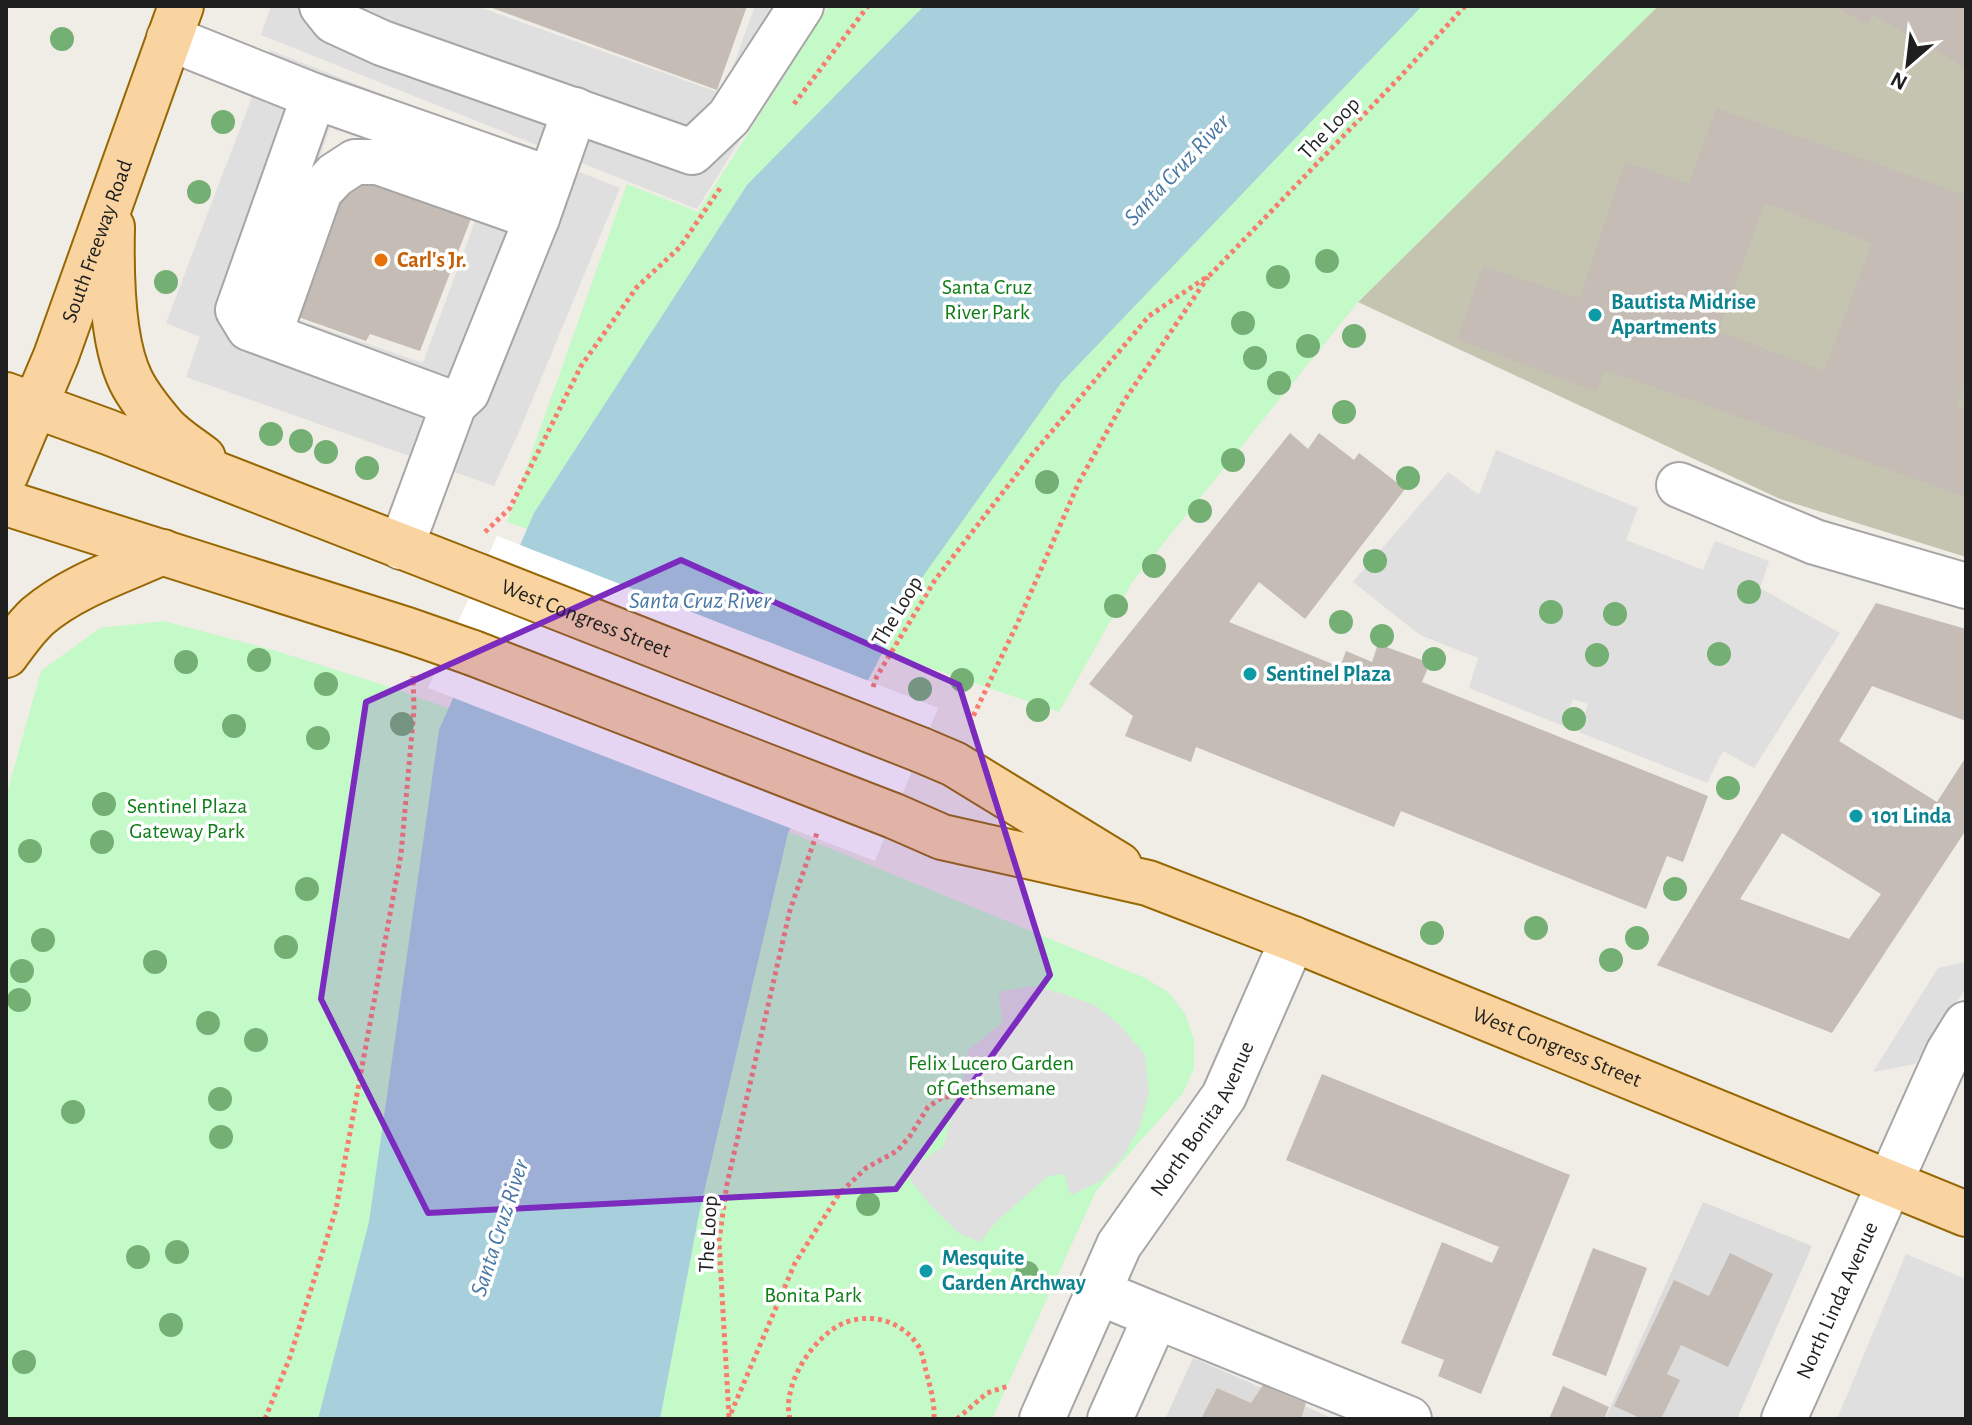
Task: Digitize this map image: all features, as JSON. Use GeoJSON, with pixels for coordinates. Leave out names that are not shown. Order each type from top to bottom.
{"type":"FeatureCollection","features":[{"type":"Feature","properties":{"kind":"main road","name":"South Freeway Road"},"geometry":{"type":"LineString","coordinates":[[6,474],[21,400],[114,196],[175,22]]}},
{"type":"Feature","properties":{"kind":"main road"},"geometry":{"type":"LineString","coordinates":[[114,196],[113,288],[120,347],[130,379],[166,429],[230,480]]}},
{"type":"Feature","properties":{"kind":"main road","name":"West Congress Street"},"geometry":{"type":"LineString","coordinates":[[21,400],[401,547],[479,556],[954,764],[1148,883]]}},
{"type":"Feature","properties":{"kind":"main road","name":"West Congress Street"},"geometry":{"type":"LineString","coordinates":[[6,503],[473,653],[942,837],[1148,883],[1293,939],[1966,1214]]}},
{"type":"Feature","properties":{"kind":"main road"},"geometry":{"type":"LineString","coordinates":[[6,655],[21,633],[40,614],[62,599],[163,552]]}},
{"type":"Feature","properties":{"kind":"street"},"geometry":{"type":"LineString","coordinates":[[322,6],[334,21],[382,43],[692,152],[729,117],[801,6]]}},
{"type":"Feature","properties":{"kind":"street"},"geometry":{"type":"LineString","coordinates":[[175,22],[314,96],[543,199]]}},
{"type":"Feature","properties":{"kind":"street"},"geometry":{"type":"LineString","coordinates":[[314,96],[238,310],[249,328],[454,404]]}},
{"type":"Feature","properties":{"kind":"street"},"geometry":{"type":"LineString","coordinates":[[401,547],[454,404],[467,392],[575,110]]}},
{"type":"Feature","properties":{"kind":"street"},"geometry":{"type":"LineString","coordinates":[[269,335],[320,191],[335,175],[355,162],[378,162],[543,199]]}},
{"type":"Feature","properties":{"kind":"street"},"geometry":{"type":"LineString","coordinates":[[1679,485],[1815,542],[1966,586]]}},
{"type":"Feature","properties":{"kind":"street","name":"North Bonita Avenue"},"geometry":{"type":"LineString","coordinates":[[1042,1419],[1119,1245],[1224,1096],[1293,939]]}},
{"type":"Feature","properties":{"kind":"street","name":"North Linda Avenue"},"geometry":{"type":"LineString","coordinates":[[1784,1419],[1948,1053],[1966,1024]]}},
{"type":"Feature","properties":{"kind":"street"},"geometry":{"type":"LineString","coordinates":[[1098,1292],[1409,1419]]}},
{"type":"Feature","properties":{"kind":"street"},"geometry":{"type":"LineString","coordinates":[[1110,1419],[1156,1316]]}},
{"type":"Feature","properties":{"kind":"path"},"geometry":{"type":"LineString","coordinates":[[784,115],[868,6]]}},
{"type":"Feature","properties":{"kind":"path","name":"The Loop"},"geometry":{"type":"LineString","coordinates":[[871,690],[935,580],[1031,456],[1149,316],[1211,274],[1465,6]]}},
{"type":"Feature","properties":{"kind":"path"},"geometry":{"type":"LineString","coordinates":[[479,556],[510,508],[581,366],[637,287],[680,247],[723,185]]}},
{"type":"Feature","properties":{"kind":"path"},"geometry":{"type":"LineString","coordinates":[[970,723],[1079,482],[1124,401],[1211,274]]}},
{"type":"Feature","properties":{"kind":"path"},"geometry":{"type":"LineString","coordinates":[[265,1419],[290,1357],[336,1209],[401,854],[414,710],[413,675]]}},
{"type":"Feature","properties":{"kind":"path","name":"The Loop"},"geometry":{"type":"LineString","coordinates":[[729,1418],[719,1241],[727,1184],[790,910],[821,821]]}},
{"type":"Feature","properties":{"kind":"path","name":"The Loop"},"geometry":{"type":"LineString","coordinates":[[729,1418],[795,1263],[839,1194],[866,1168],[897,1151],[928,1107],[943,1097],[980,1096]]}},
{"type":"Feature","properties":{"kind":"path"},"geometry":{"type":"LineString","coordinates":[[790,1419],[788,1409],[795,1373],[818,1342],[843,1323],[876,1317],[901,1327],[919,1348],[935,1404],[934,1419]]}},
{"type":"Feature","properties":{"kind":"path"},"geometry":{"type":"LineString","coordinates":[[957,1419],[987,1393],[1017,1384]]}},
{"type":"Feature","properties":{"kind":"highlighted area"},"geometry":{"type":"Polygon","coordinates":[[[681,560],[959,685],[1050,975],[896,1189],[428,1213],[321,999],[366,702],[681,560]]]}},
{"type":"Feature","properties":{"kind":"shaded area"},"geometry":{"type":"Polygon","coordinates":[[[271,6],[476,6],[723,94],[755,6],[823,6],[697,209],[261,35],[271,6]]]}},
{"type":"Feature","properties":{"kind":"shaded area"},"geometry":{"type":"Polygon","coordinates":[[[1658,6],[1966,6],[1966,557],[1780,499],[1358,302],[1658,6]]]}},
{"type":"Feature","properties":{"kind":"shaded area"},"geometry":{"type":"Polygon","coordinates":[[[270,50],[620,188],[494,486],[186,377],[200,337],[166,323],[270,50]],[[330,127],[267,309],[423,363],[489,183],[330,127]]]}},
{"type":"Feature","properties":{"kind":"shaded area"},"geometry":{"type":"Polygon","coordinates":[[[1496,450],[1638,508],[1626,540],[1703,570],[1715,541],[1769,561],[1760,588],[1840,633],[1754,768],[1723,751],[1707,783],[1579,732],[1588,704],[1573,699],[1563,726],[1469,688],[1478,658],[1420,635],[1353,582],[1448,472],[1479,495],[1496,450]]]}},
{"type":"Feature","properties":{"kind":"shaded area"},"geometry":{"type":"Polygon","coordinates":[[[1966,962],[1966,988],[1915,1064],[1873,1072],[1938,968],[1966,962]]]}},
{"type":"Feature","properties":{"kind":"shaded area"},"geometry":{"type":"Polygon","coordinates":[[[1032,986],[1095,1005],[1120,1025],[1145,1055],[1149,1092],[1140,1126],[1123,1157],[1101,1181],[1071,1195],[1064,1174],[1048,1176],[996,1222],[980,1242],[960,1234],[929,1204],[905,1172],[943,1147],[965,1073],[968,1050],[1002,1023],[999,992],[1032,986]]]}},
{"type":"Feature","properties":{"kind":"shaded area"},"geometry":{"type":"Polygon","coordinates":[[[1703,1202],[1812,1246],[1737,1419],[1605,1419],[1703,1202]]]}},
{"type":"Feature","properties":{"kind":"shaded area"},"geometry":{"type":"Polygon","coordinates":[[[1906,1254],[1966,1279],[1966,1419],[1837,1419],[1906,1254]]]}},
{"type":"Feature","properties":{"kind":"shaded area"},"geometry":{"type":"Polygon","coordinates":[[[1193,1358],[1334,1419],[1165,1419],[1193,1358]]]}},
{"type":"Feature","properties":{"kind":"green space","name":"Santa Cruz River Park"},"geometry":{"type":"Polygon","coordinates":[[[829,6],[1658,6],[1358,302],[1133,581],[1059,712],[507,522],[627,184],[698,212],[829,6]]]}},
{"type":"Feature","properties":{"kind":"green space"},"geometry":{"type":"Polygon","coordinates":[[[164,621],[273,650],[390,687],[797,835],[1145,978],[1168,992],[1185,1014],[1194,1040],[1194,1068],[1183,1093],[1096,1191],[992,1419],[6,1419],[6,797],[41,671],[100,628],[164,621]]]}},
{"type":"Feature","properties":{"kind":"water","name":"Santa Cruz River"},"geometry":{"type":"Polygon","coordinates":[[[924,6],[1422,6],[1061,383],[921,579],[788,833],[700,1209],[660,1419],[318,1419],[369,1222],[439,730],[534,513],[747,185],[924,6]]]}},
{"type":"Feature","properties":{"kind":"pier"},"geometry":{"type":"Polygon","coordinates":[[[497,536],[938,708],[875,861],[428,688],[497,536]]]}},
{"type":"Feature","properties":{"kind":"building"},"geometry":{"type":"Polygon","coordinates":[[[487,6],[747,6],[717,90],[487,6]]]}},
{"type":"Feature","properties":{"kind":"building"},"geometry":{"type":"Polygon","coordinates":[[[1833,6],[1966,6],[1966,68],[1873,15],[1868,25],[1833,6]]]}},
{"type":"Feature","properties":{"kind":"building","name":"Bautista Midrise Apartments"},"geometry":{"type":"Polygon","coordinates":[[[1716,108],[1966,195],[1966,381],[1957,406],[1966,409],[1966,497],[1605,370],[1596,392],[1457,339],[1483,266],[1580,298],[1625,162],[1689,184],[1716,108]],[[1765,203],[1718,331],[1824,371],[1872,243],[1765,203]]]}},
{"type":"Feature","properties":{"kind":"building","name":"Carl's Jr."},"geometry":{"type":"Polygon","coordinates":[[[358,169],[475,208],[420,351],[370,334],[366,341],[287,313],[336,180],[358,169]]]}},
{"type":"Feature","properties":{"kind":"building","name":"Sentinel Plaza"},"geometry":{"type":"Polygon","coordinates":[[[1290,433],[1308,449],[1319,433],[1354,460],[1359,453],[1405,489],[1305,619],[1259,582],[1229,622],[1340,667],[1346,651],[1372,662],[1378,644],[1430,663],[1422,682],[1708,796],[1683,862],[1667,856],[1646,909],[1401,811],[1394,827],[1196,747],[1191,762],[1125,736],[1133,716],[1089,684],[1290,433]]]}},
{"type":"Feature","properties":{"kind":"building","name":"101 Linda"},"geometry":{"type":"Polygon","coordinates":[[[1876,603],[1966,629],[1966,721],[1872,686],[1839,741],[1937,802],[1966,757],[1966,830],[1832,1033],[1657,965],[1876,603]],[[1782,833],[1740,899],[1849,939],[1881,894],[1782,833]]]}},
{"type":"Feature","properties":{"kind":"building"},"geometry":{"type":"Polygon","coordinates":[[[1322,1074],[1570,1175],[1481,1394],[1438,1376],[1444,1360],[1401,1343],[1442,1242],[1492,1263],[1499,1247],[1286,1160],[1322,1074]]]}},
{"type":"Feature","properties":{"kind":"building"},"geometry":{"type":"Polygon","coordinates":[[[1593,1248],[1647,1268],[1606,1376],[1552,1355],[1593,1248]]]}},
{"type":"Feature","properties":{"kind":"building"},"geometry":{"type":"Polygon","coordinates":[[[1730,1253],[1773,1274],[1728,1367],[1681,1345],[1667,1374],[1680,1380],[1661,1419],[1642,1419],[1614,1406],[1674,1280],[1709,1296],[1730,1253]]]}},
{"type":"Feature","properties":{"kind":"building"},"geometry":{"type":"Polygon","coordinates":[[[1263,1385],[1306,1403],[1301,1419],[1201,1419],[1217,1388],[1251,1403],[1263,1385]]]}},
{"type":"Feature","properties":{"kind":"building"},"geometry":{"type":"Polygon","coordinates":[[[1563,1386],[1609,1407],[1604,1419],[1549,1419],[1563,1386]]]}},
{"type":"Feature","properties":{"kind":"place","name":"Carl's Jr."},"geometry":{"type":"Point","coordinates":[381,260]}},
{"type":"Feature","properties":{"kind":"place","name":"Bautista Midrise Apartments"},"geometry":{"type":"Point","coordinates":[1595,315]}},
{"type":"Feature","properties":{"kind":"place","name":"Sentinel Plaza"},"geometry":{"type":"Point","coordinates":[1250,674]}},
{"type":"Feature","properties":{"kind":"place","name":"101 Linda"},"geometry":{"type":"Point","coordinates":[1856,816]}},
{"type":"Feature","properties":{"kind":"place","name":"Mesquite Garden Archway"},"geometry":{"type":"Point","coordinates":[926,1271]}},
{"type":"Feature","properties":{"kind":"park label","name":"Sentinel Plaza Gateway Park"},"geometry":{"type":"Point","coordinates":[187,818]}},
{"type":"Feature","properties":{"kind":"park label","name":"Felix Lucero Garden of Gethsemane"},"geometry":{"type":"Point","coordinates":[991,1076]}},
{"type":"Feature","properties":{"kind":"park label","name":"Bonita Park"},"geometry":{"type":"Point","coordinates":[813,1295]}}]}
